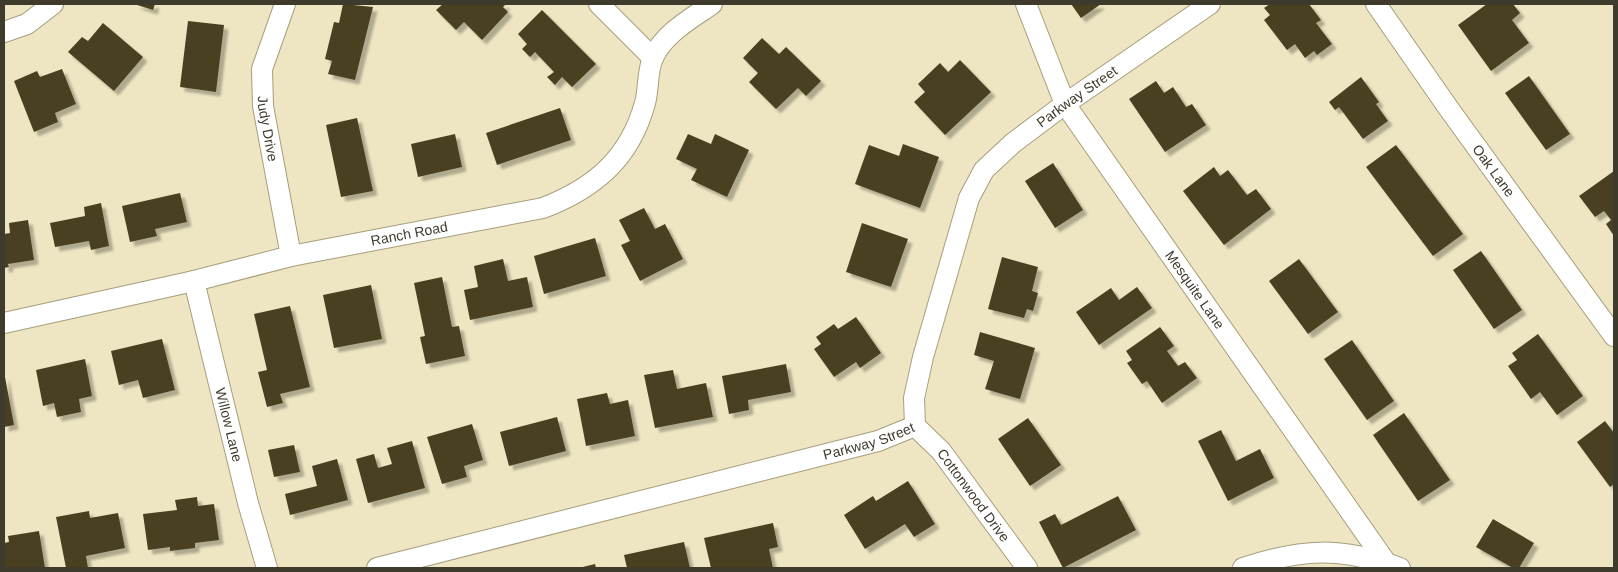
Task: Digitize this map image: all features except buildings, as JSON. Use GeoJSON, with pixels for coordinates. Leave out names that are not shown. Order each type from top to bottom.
{"type":"FeatureCollection","features":[{"type":"Feature","properties":{"kind":"street"},"geometry":{"type":"LineString","coordinates":[[4,32],[27,24],[53,4]]}},
{"type":"Feature","properties":{"kind":"street","name":"Judy Drive"},"geometry":{"type":"LineString","coordinates":[[285,4],[262,69],[263,106],[291,256]]}},
{"type":"Feature","properties":{"kind":"street"},"geometry":{"type":"LineString","coordinates":[[599,4],[653,58]]}},
{"type":"Feature","properties":{"kind":"street","name":"Ranch Road"},"geometry":{"type":"LineString","coordinates":[[4,323],[194,281],[291,256],[543,208],[581,191],[611,166],[624,151],[634,132],[645,103],[653,58],[666,40],[712,4]]}},
{"type":"Feature","properties":{"kind":"street","name":"Mesquite Lane"},"geometry":{"type":"LineString","coordinates":[[1026,4],[1065,104],[1394,566]]}},
{"type":"Feature","properties":{"kind":"street","name":"Parkway Street"},"geometry":{"type":"LineString","coordinates":[[377,568],[878,441],[915,426],[914,398],[922,364],[968,198],[984,170],[1013,143],[1065,104],[1210,4]]}},
{"type":"Feature","properties":{"kind":"street","name":"Oak Lane"},"geometry":{"type":"LineString","coordinates":[[1376,4],[1448,109],[1614,336]]}},
{"type":"Feature","properties":{"kind":"street","name":"Willow Lane"},"geometry":{"type":"LineString","coordinates":[[194,281],[248,503],[267,568]]}},
{"type":"Feature","properties":{"kind":"street","name":"Cottonwood Drive"},"geometry":{"type":"LineString","coordinates":[[915,426],[941,451],[1027,568]]}},
{"type":"Feature","properties":{"kind":"street"},"geometry":{"type":"LineString","coordinates":[[1244,568],[1275,557],[1311,552],[1356,555],[1394,566]]}}]}
